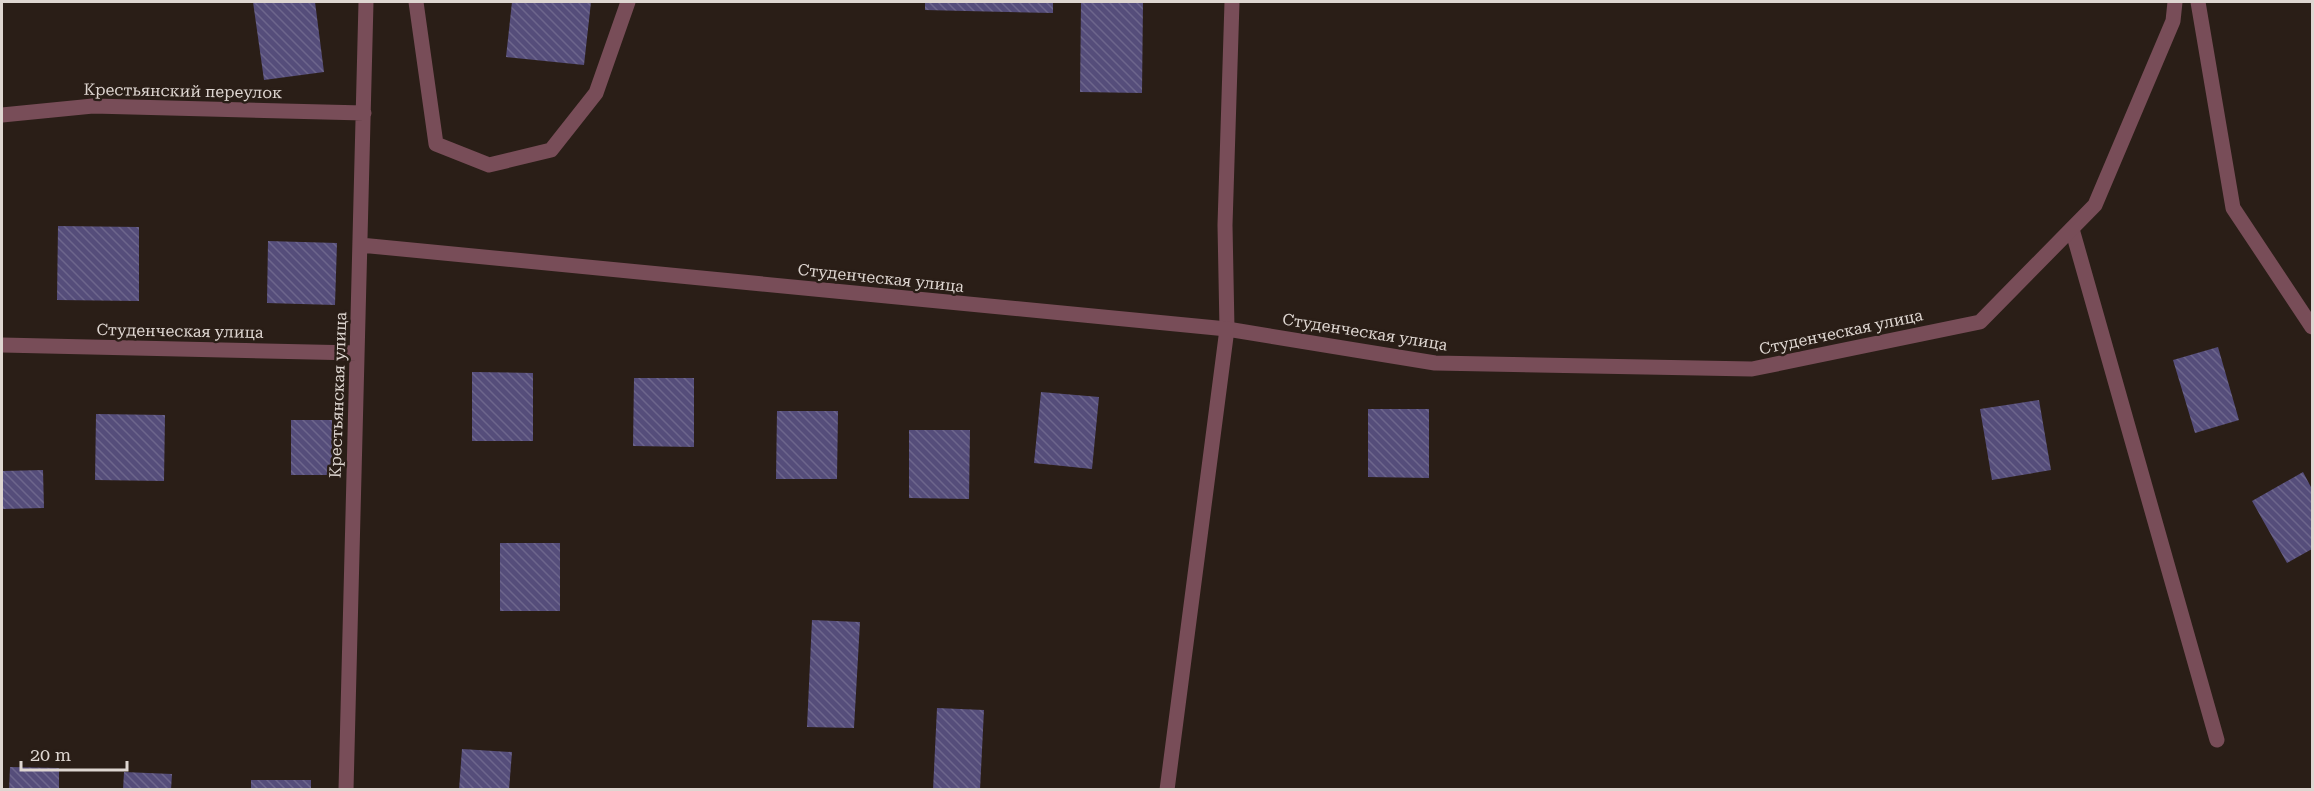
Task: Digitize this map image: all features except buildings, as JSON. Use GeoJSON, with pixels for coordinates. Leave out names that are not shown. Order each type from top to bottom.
{"type":"FeatureCollection","features":[{"type":"Feature","properties":{"kind":"street","name":"Крестьянская улица"},"geometry":{"type":"LineString","coordinates":[[345,789],[366,2]]}},
{"type":"Feature","properties":{"kind":"street"},"geometry":{"type":"LineString","coordinates":[[416,2],[436,144],[489,165],[551,150],[596,93],[628,2]]}},
{"type":"Feature","properties":{"kind":"street"},"geometry":{"type":"LineString","coordinates":[[1167,789],[1227,329],[1225,225],[1232,2]]}},
{"type":"Feature","properties":{"kind":"street","name":"Студенческая улица"},"geometry":{"type":"LineString","coordinates":[[360,245],[1227,329],[1435,363],[1752,369],[1980,322],[2096,205],[2173,21],[2175,2]]}},
{"type":"Feature","properties":{"kind":"street"},"geometry":{"type":"LineString","coordinates":[[2198,2],[2233,208],[2313,327]]}},
{"type":"Feature","properties":{"kind":"street","name":"Крестьянский переулок"},"geometry":{"type":"LineString","coordinates":[[2,115],[93,106],[364,113]]}},
{"type":"Feature","properties":{"kind":"street"},"geometry":{"type":"LineString","coordinates":[[2072,229],[2217,740]]}},
{"type":"Feature","properties":{"kind":"street","name":"Студенческая улица"},"geometry":{"type":"LineString","coordinates":[[2,345],[357,352]]}}]}
